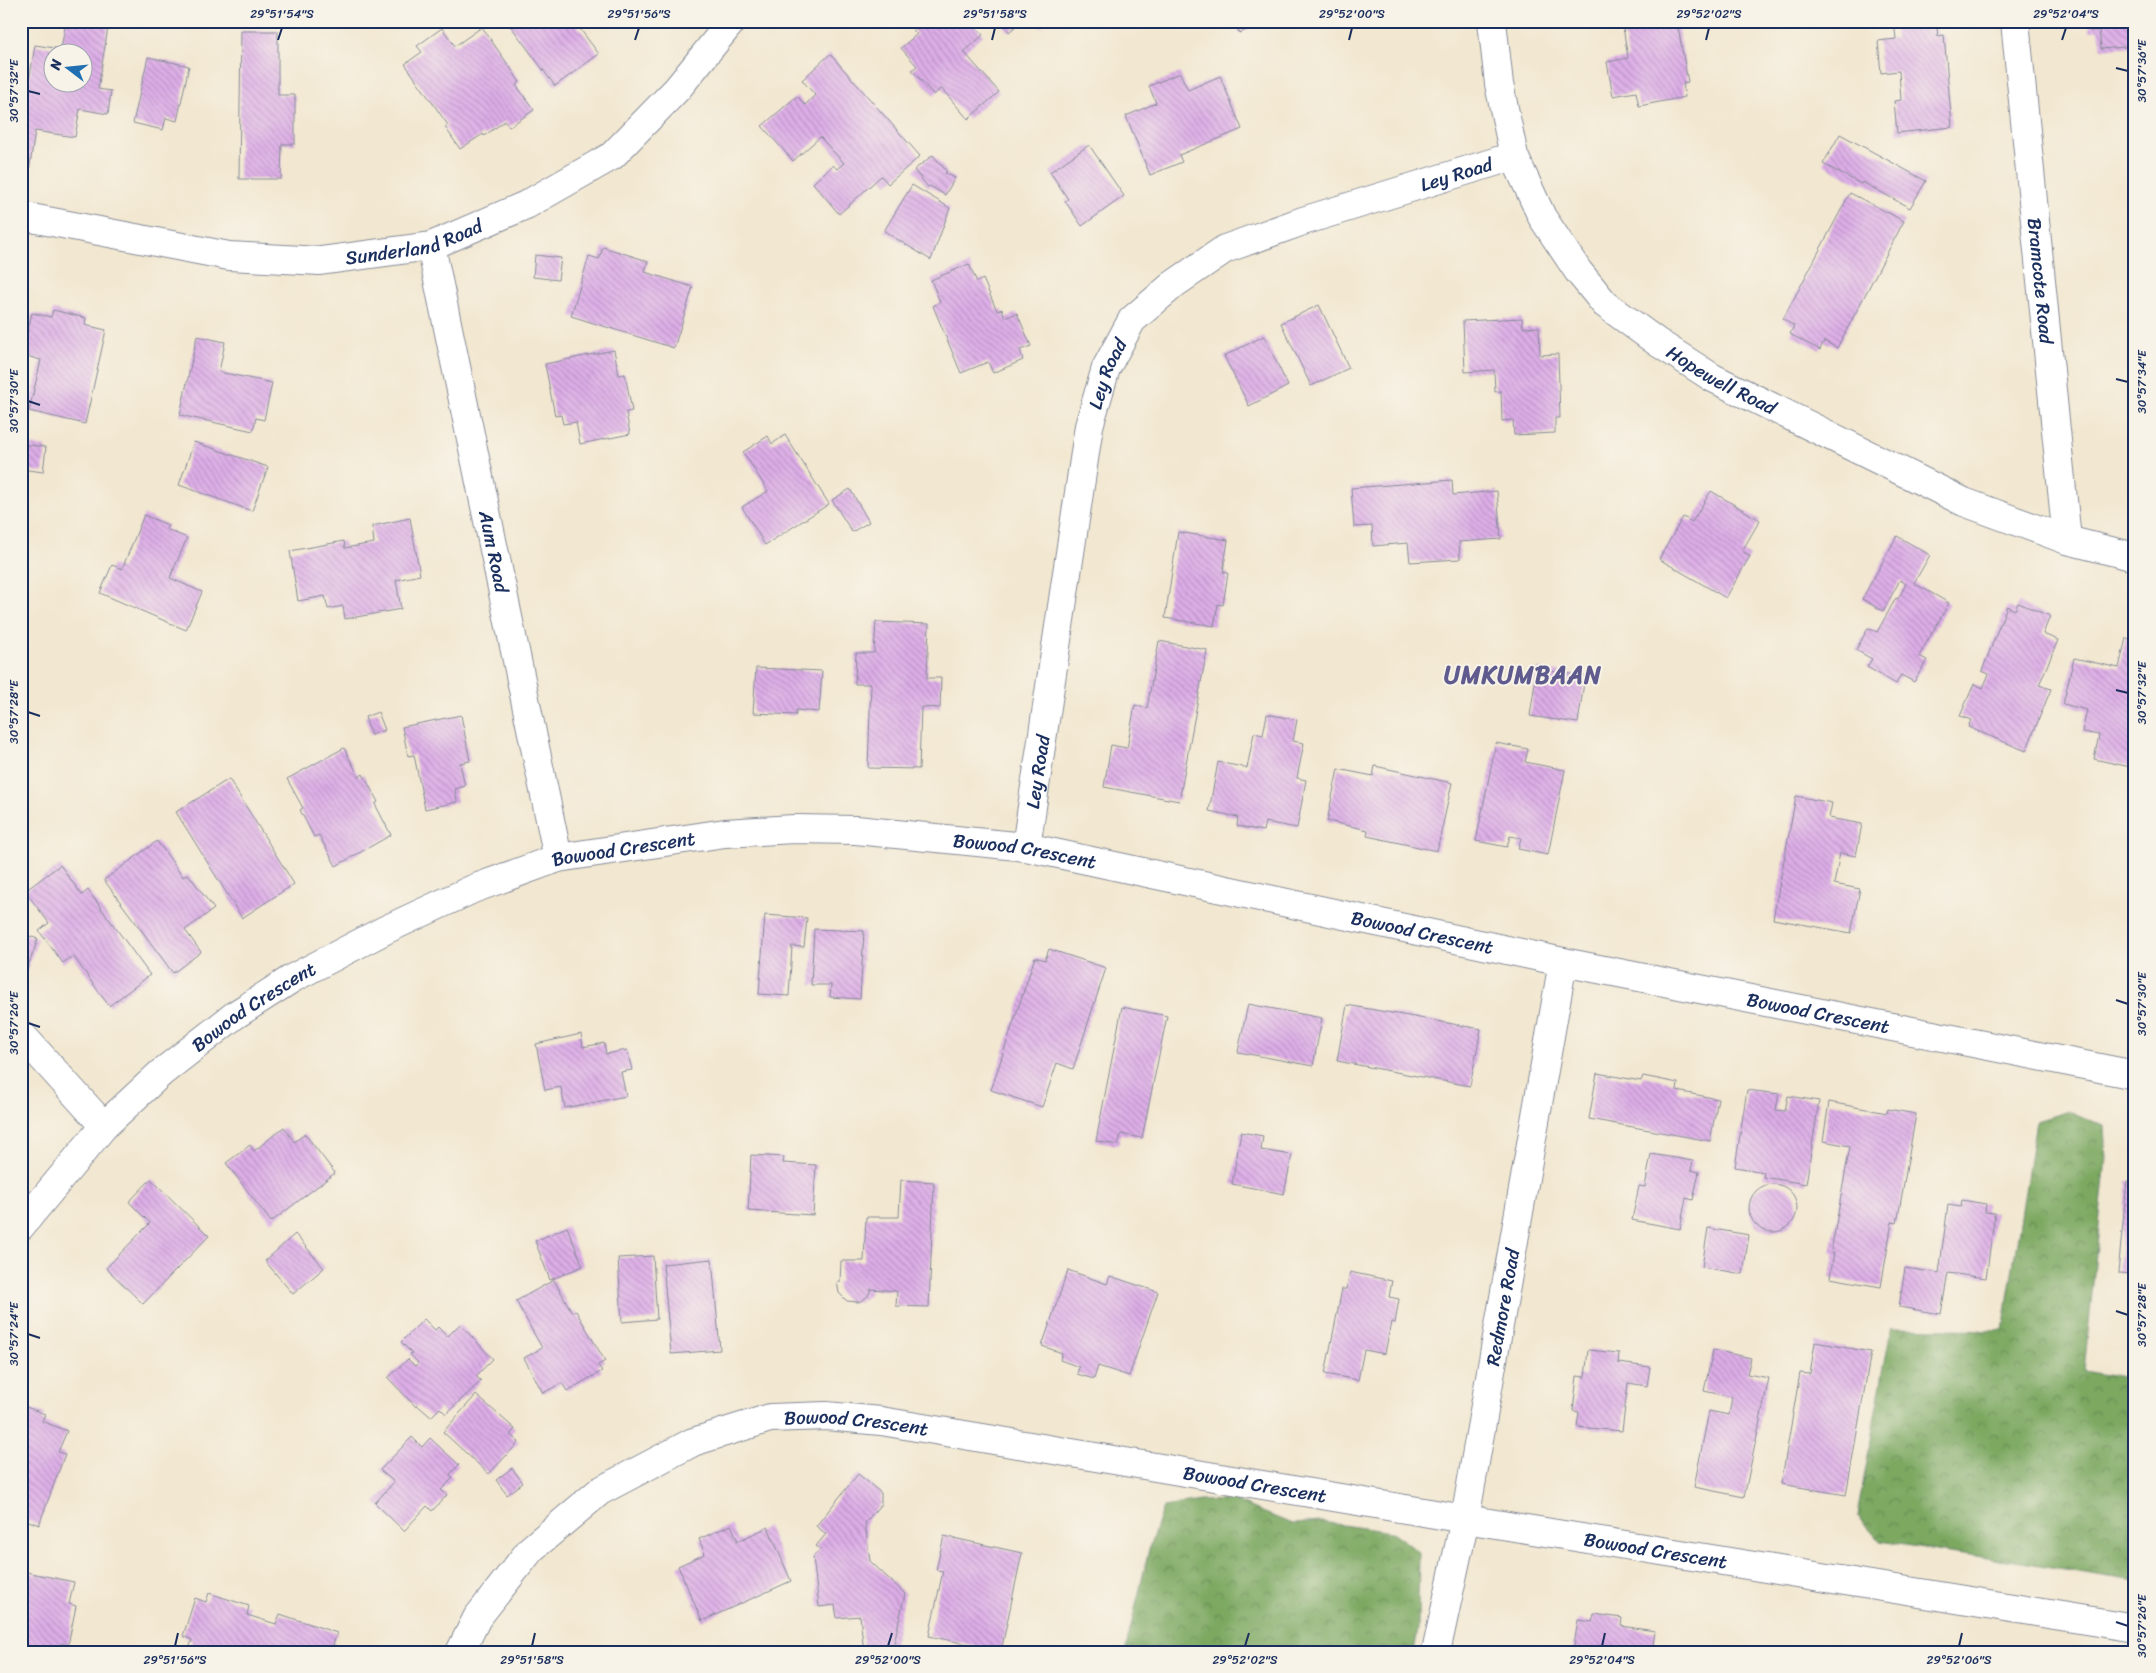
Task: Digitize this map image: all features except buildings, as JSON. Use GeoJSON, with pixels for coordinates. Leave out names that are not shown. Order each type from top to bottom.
{"type":"FeatureCollection","features":[{"type":"Feature","properties":{"kind":"street","name":"Sunderland Road"},"geometry":{"type":"LineString","coordinates":[[21,216],[228,256],[320,261],[431,246],[526,205],[612,156],[677,89],[732,21]]}},
{"type":"Feature","properties":{"kind":"street","name":"Hopewell Road"},"geometry":{"type":"LineString","coordinates":[[1492,21],[1499,84],[1514,156],[1542,217],[1578,271],[1605,304],[1657,342],[1713,378],[1964,502],[2067,540],[2135,557]]}},
{"type":"Feature","properties":{"kind":"street","name":"Bramcote Road"},"geometry":{"type":"LineString","coordinates":[[2015,21],[2067,540]]}},
{"type":"Feature","properties":{"kind":"street","name":"Ley Road"},"geometry":{"type":"LineString","coordinates":[[1026,846],[1089,426],[1106,368],[1132,320],[1174,284],[1225,249],[1303,221],[1514,156]]}},
{"type":"Feature","properties":{"kind":"street","name":"Aum Road"},"geometry":{"type":"LineString","coordinates":[[431,246],[558,858]]}},
{"type":"Feature","properties":{"kind":"street","name":"Bowood Crescent"},"geometry":{"type":"LineString","coordinates":[[21,1226],[104,1126],[161,1073],[228,1021],[293,978],[385,930],[473,889],[558,858],[725,833],[794,829],[856,830],[1026,846],[1563,962],[2135,1075]]}},
{"type":"Feature","properties":{"kind":"street","name":"Redmore Road"},"geometry":{"type":"LineString","coordinates":[[1436,1652],[1465,1519],[1563,962]]}},
{"type":"Feature","properties":{"kind":"street"},"geometry":{"type":"LineString","coordinates":[[21,1034],[104,1126]]}},
{"type":"Feature","properties":{"kind":"street","name":"Bowood Crescent"},"geometry":{"type":"LineString","coordinates":[[460,1652],[477,1618],[531,1549],[600,1491],[693,1442],[770,1418],[826,1416],[881,1421],[1465,1519],[2135,1628]]}},
{"type":"Feature","properties":{"kind":"green space"},"geometry":{"type":"Polygon","coordinates":[[[2069,1111],[2104,1126],[2106,1158],[2084,1371],[2135,1380],[2135,1581],[1880,1541],[1857,1516],[1891,1328],[2003,1330],[2036,1121],[2069,1111]]]}},
{"type":"Feature","properties":{"kind":"green space"},"geometry":{"type":"Polygon","coordinates":[[[1233,1500],[1292,1524],[1321,1522],[1392,1532],[1419,1552],[1418,1630],[1414,1652],[1125,1652],[1150,1545],[1163,1507],[1200,1501],[1233,1500]]]}},
{"type":"Feature","properties":{"kind":"district","name":"UMKUMBAAN"},"geometry":{"type":"Point","coordinates":[1523,675]}}]}
